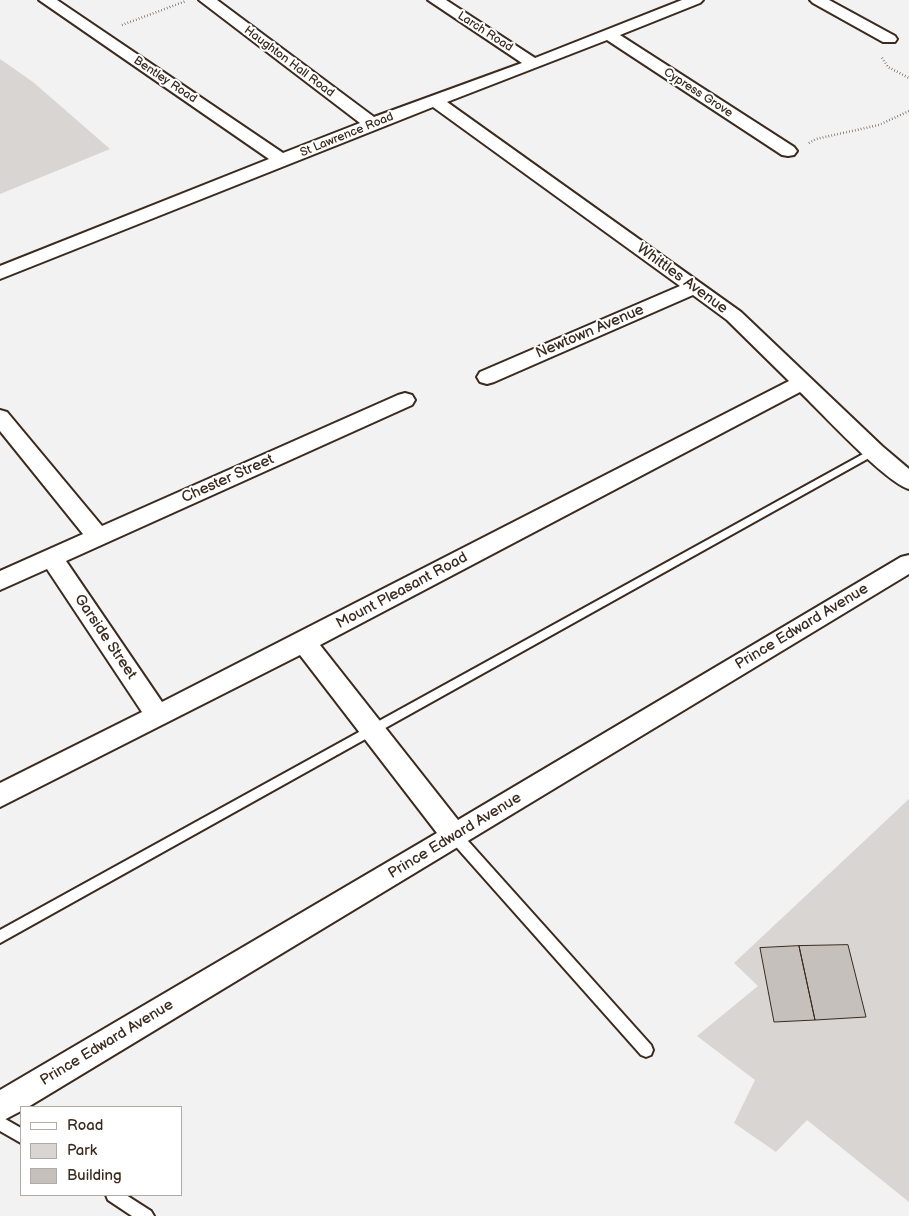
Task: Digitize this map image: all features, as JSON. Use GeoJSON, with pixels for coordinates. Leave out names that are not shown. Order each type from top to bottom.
{"type":"FeatureCollection","features":[{"type":"Feature","properties":{"kind":"street","name":"Bentley Road"},"geometry":{"type":"LineString","coordinates":[[47,0],[283,160]]}},
{"type":"Feature","properties":{"kind":"street","name":"Haughton Hall Road"},"geometry":{"type":"LineString","coordinates":[[207,0],[372,124]]}},
{"type":"Feature","properties":{"kind":"street","name":"Larch Road"},"geometry":{"type":"LineString","coordinates":[[436,0],[534,64]]}},
{"type":"Feature","properties":{"kind":"street","name":"St Lawrence Road"},"geometry":{"type":"LineString","coordinates":[[0,274],[372,124],[534,64],[694,0]]}},
{"type":"Feature","properties":{"kind":"street"},"geometry":{"type":"LineString","coordinates":[[818,0],[889,39]]}},
{"type":"Feature","properties":{"kind":"street","name":"Cypress Grove"},"geometry":{"type":"LineString","coordinates":[[608,34],[788,151]]}},
{"type":"Feature","properties":{"kind":"street","name":"Whittles Avenue"},"geometry":{"type":"LineString","coordinates":[[435,101],[734,316],[874,451],[909,481]]}},
{"type":"Feature","properties":{"kind":"street"},"geometry":{"type":"LineString","coordinates":[[771,158],[806,144]]}},
{"type":"Feature","properties":{"kind":"street","name":"Newtown Avenue"},"geometry":{"type":"LineString","coordinates":[[487,377],[694,288]]}},
{"type":"Feature","properties":{"kind":"street","name":"Mount Pleasant Road"},"geometry":{"type":"LineString","coordinates":[[0,796],[304,642],[803,382]]}},
{"type":"Feature","properties":{"kind":"street","name":"Chester Street"},"geometry":{"type":"LineString","coordinates":[[0,582],[405,400]]}},
{"type":"Feature","properties":{"kind":"street"},"geometry":{"type":"LineString","coordinates":[[0,417],[98,537]]}},
{"type":"Feature","properties":{"kind":"street","name":"Garside Street"},"geometry":{"type":"LineString","coordinates":[[52,558],[157,715]]}},
{"type":"Feature","properties":{"kind":"street","name":"Prince Edward Avenue"},"geometry":{"type":"LineString","coordinates":[[0,1107],[909,563]]}},
{"type":"Feature","properties":{"kind":"street"},"geometry":{"type":"LineString","coordinates":[[304,642],[455,836]]}},
{"type":"Feature","properties":{"kind":"lane"},"geometry":{"type":"LineString","coordinates":[[0,938],[874,451]]}},
{"type":"Feature","properties":{"kind":"lane"},"geometry":{"type":"LineString","coordinates":[[455,836],[646,1050]]}},
{"type":"Feature","properties":{"kind":"lane"},"geometry":{"type":"LineString","coordinates":[[0,1123],[20,1135]]}},
{"type":"Feature","properties":{"kind":"lane"},"geometry":{"type":"LineString","coordinates":[[114,1196],[146,1216]]}},
{"type":"Feature","properties":{"kind":"path"},"geometry":{"type":"LineString","coordinates":[[98,34],[188,0]]}},
{"type":"Feature","properties":{"kind":"path"},"geometry":{"type":"LineString","coordinates":[[806,144],[816,139],[879,125],[909,111]]}},
{"type":"Feature","properties":{"kind":"green space"},"geometry":{"type":"Polygon","coordinates":[[[0,59],[33,82],[110,149],[0,194],[0,59]]]}},
{"type":"Feature","properties":{"kind":"green space"},"geometry":{"type":"Polygon","coordinates":[[[909,799],[909,1202],[807,1120],[776,1152],[734,1123],[755,1080],[697,1036],[758,986],[734,963],[909,799]]]}},
{"type":"Feature","properties":{"kind":"building"},"geometry":{"type":"Polygon","coordinates":[[[848,945],[866,1017],[815,1020],[799,946],[848,945]]]}},
{"type":"Feature","properties":{"kind":"building"},"geometry":{"type":"Polygon","coordinates":[[[799,946],[815,1020],[774,1022],[760,948],[799,946]]]}}]}
